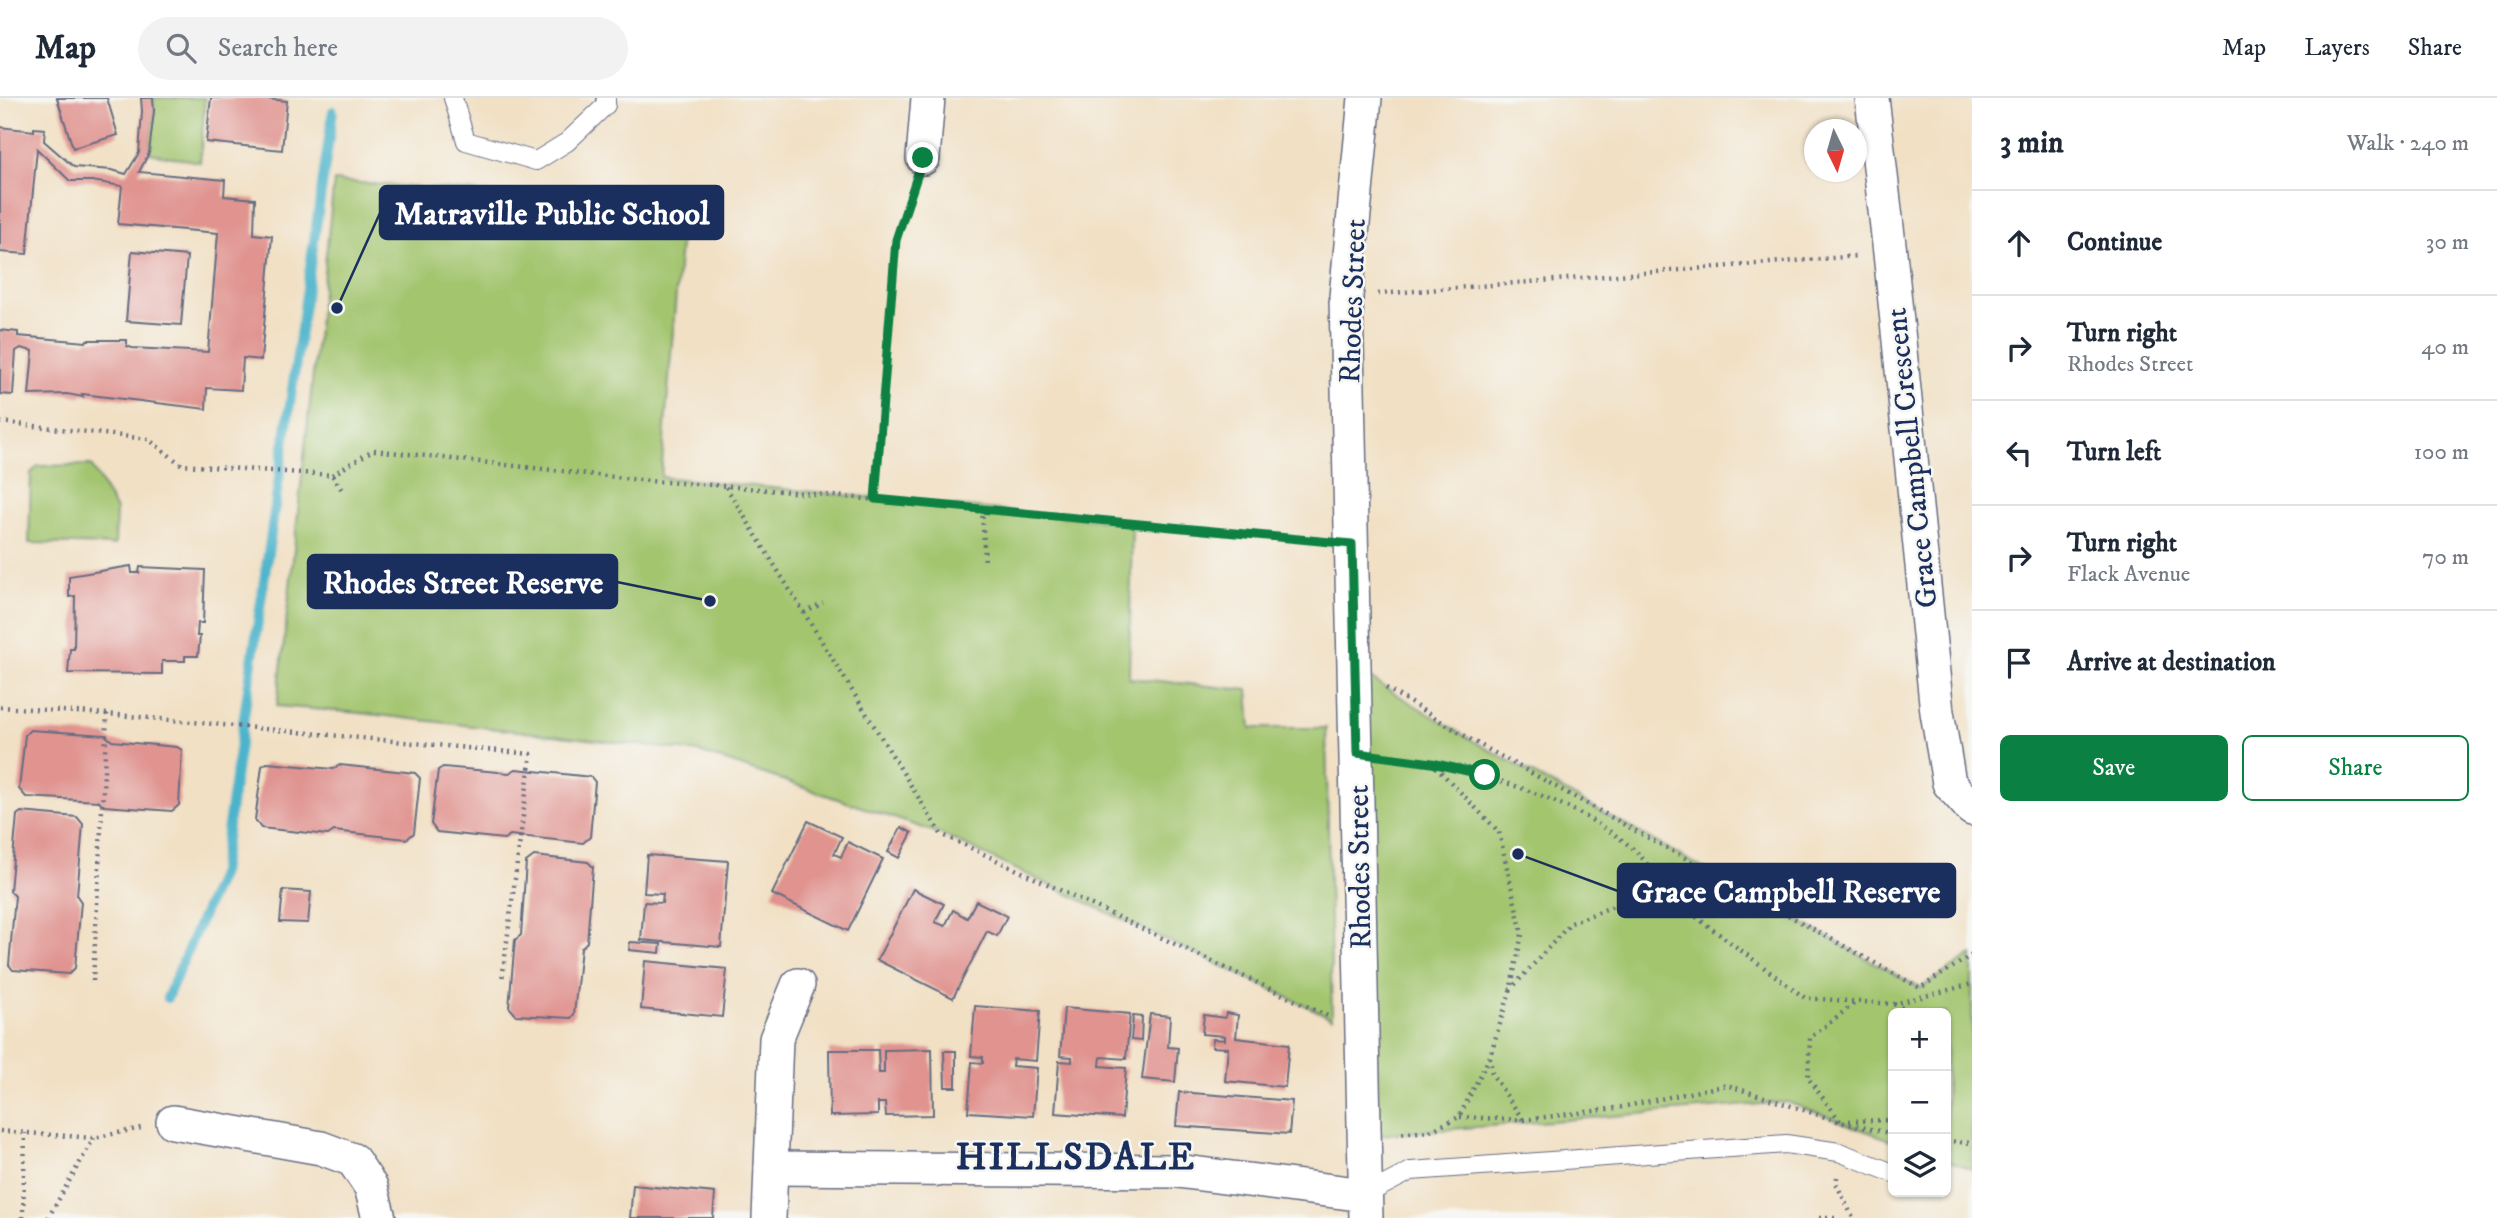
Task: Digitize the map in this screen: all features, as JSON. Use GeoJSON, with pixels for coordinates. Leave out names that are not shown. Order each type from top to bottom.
{"type":"FeatureCollection","features":[{"type":"Feature","properties":{"kind":"street"},"geometry":{"type":"LineString","coordinates":[[923,158],[928,98]]}},
{"type":"Feature","properties":{"kind":"street","name":"Rhodes Street"},"geometry":{"type":"LineString","coordinates":[[1365,1206],[1346,297],[1366,98]]}},
{"type":"Feature","properties":{"kind":"street","name":"Grace Campbell Crescent"},"geometry":{"type":"LineString","coordinates":[[1872,98],[1937,712],[1949,783],[1972,809]]}},
{"type":"Feature","properties":{"kind":"street"},"geometry":{"type":"LineString","coordinates":[[769,1218],[776,1039],[798,985]]}},
{"type":"Feature","properties":{"kind":"street"},"geometry":{"type":"LineString","coordinates":[[173,1122],[321,1148],[353,1160],[370,1187],[379,1218]]}},
{"type":"Feature","properties":{"kind":"street"},"geometry":{"type":"LineString","coordinates":[[771,1168],[1177,1171],[1365,1206]]}},
{"type":"Feature","properties":{"kind":"lane"},"geometry":{"type":"LineString","coordinates":[[453,98],[467,141],[536,161],[568,142],[606,105],[606,98]]}},
{"type":"Feature","properties":{"kind":"lane"},"geometry":{"type":"LineString","coordinates":[[1365,1206],[1411,1171],[1786,1144],[1839,1152],[1888,1171]]}},
{"type":"Feature","properties":{"kind":"path"},"geometry":{"type":"LineString","coordinates":[[875,499],[896,240],[923,158]]}},
{"type":"Feature","properties":{"kind":"path"},"geometry":{"type":"LineString","coordinates":[[1346,297],[1890,253]]}},
{"type":"Feature","properties":{"kind":"path"},"geometry":{"type":"LineString","coordinates":[[0,422],[148,439],[181,465],[332,475],[373,450],[650,481],[875,499],[1352,544]]}},
{"type":"Feature","properties":{"kind":"path"},"geometry":{"type":"LineString","coordinates":[[332,475],[344,493]]}},
{"type":"Feature","properties":{"kind":"path"},"geometry":{"type":"LineString","coordinates":[[726,486],[941,834],[1362,1032]]}},
{"type":"Feature","properties":{"kind":"path"},"geometry":{"type":"LineString","coordinates":[[982,509],[985,564]]}},
{"type":"Feature","properties":{"kind":"path"},"geometry":{"type":"LineString","coordinates":[[804,612],[823,603]]}},
{"type":"Feature","properties":{"kind":"path"},"geometry":{"type":"LineString","coordinates":[[1355,669],[1487,748],[1920,988],[1972,955]]}},
{"type":"Feature","properties":{"kind":"path"},"geometry":{"type":"LineString","coordinates":[[0,707],[107,714],[531,754],[502,980]]}},
{"type":"Feature","properties":{"kind":"path"},"geometry":{"type":"LineString","coordinates":[[93,981],[107,714]]}},
{"type":"Feature","properties":{"kind":"path"},"geometry":{"type":"LineString","coordinates":[[1357,753],[1432,763],[1485,775],[1564,804],[1632,848],[1679,907]]}},
{"type":"Feature","properties":{"kind":"path"},"geometry":{"type":"LineString","coordinates":[[1432,763],[1499,832],[1522,934],[1510,991],[1490,1056],[1459,1117]]}},
{"type":"Feature","properties":{"kind":"path"},"geometry":{"type":"LineString","coordinates":[[1510,991],[1571,923],[1631,899],[1684,908],[1805,998],[1894,1004],[1972,984]]}},
{"type":"Feature","properties":{"kind":"path"},"geometry":{"type":"LineString","coordinates":[[1840,1122],[1808,1078],[1810,1038],[1857,1001]]}},
{"type":"Feature","properties":{"kind":"path"},"geometry":{"type":"LineString","coordinates":[[1894,1004],[1902,1008]]}},
{"type":"Feature","properties":{"kind":"path"},"geometry":{"type":"LineString","coordinates":[[1490,1056],[1492,1074],[1523,1120]]}},
{"type":"Feature","properties":{"kind":"path"},"geometry":{"type":"LineString","coordinates":[[1364,1136],[1430,1131],[1459,1117],[1523,1120],[1617,1108],[1727,1086],[1840,1122],[1888,1133]]}},
{"type":"Feature","properties":{"kind":"path"},"geometry":{"type":"LineString","coordinates":[[1840,1122],[1888,1120]]}},
{"type":"Feature","properties":{"kind":"path"},"geometry":{"type":"LineString","coordinates":[[0,1131],[94,1138],[173,1122]]}},
{"type":"Feature","properties":{"kind":"path"},"geometry":{"type":"LineString","coordinates":[[23,1218],[25,1133]]}},
{"type":"Feature","properties":{"kind":"path"},"geometry":{"type":"LineString","coordinates":[[48,1218],[94,1138]]}},
{"type":"Feature","properties":{"kind":"path"},"geometry":{"type":"LineString","coordinates":[[1951,1141],[1972,1143]]}},
{"type":"Feature","properties":{"kind":"path"},"geometry":{"type":"LineString","coordinates":[[1839,1152],[1836,1183],[1853,1218]]}},
{"type":"Feature","properties":{"kind":"path"},"geometry":{"type":"LineString","coordinates":[[1819,1218],[1838,1218]]}},
{"type":"Feature","properties":{"kind":"green space"},"geometry":{"type":"Polygon","coordinates":[[[153,98],[205,98],[200,162],[149,153],[153,98]]]}},
{"type":"Feature","properties":{"kind":"green space"},"geometry":{"type":"Polygon","coordinates":[[[334,181],[683,208],[661,477],[1132,523],[1129,678],[1248,690],[1251,728],[1326,728],[1332,1018],[941,834],[699,752],[277,706],[334,181]]]}},
{"type":"Feature","properties":{"kind":"green space"},"geometry":{"type":"Polygon","coordinates":[[[91,465],[116,510],[115,545],[29,543],[31,473],[38,466],[91,465]]]}},
{"type":"Feature","properties":{"kind":"green space"},"geometry":{"type":"Polygon","coordinates":[[[1355,669],[1475,742],[1920,988],[1972,955],[1972,1169],[1951,1162],[1951,1008],[1888,1008],[1888,1139],[1787,1102],[1366,1136],[1355,669]]]}},
{"type":"Feature","properties":{"kind":"building"},"geometry":{"type":"Polygon","coordinates":[[[57,98],[107,98],[118,135],[73,148],[57,98]]]}},
{"type":"Feature","properties":{"kind":"building"},"geometry":{"type":"Polygon","coordinates":[[[141,98],[153,98],[154,111],[149,153],[139,172],[225,180],[224,196],[255,199],[254,234],[272,236],[261,360],[243,358],[241,390],[207,388],[206,409],[82,394],[83,397],[67,394],[29,395],[33,351],[21,348],[16,351],[13,395],[0,394],[0,330],[18,332],[18,336],[86,342],[127,340],[127,346],[132,348],[208,352],[218,233],[118,224],[122,186],[92,181],[70,181],[37,149],[27,254],[0,252],[0,127],[34,131],[34,128],[45,129],[44,141],[74,167],[126,174],[139,153],[141,98]]]}},
{"type":"Feature","properties":{"kind":"building"},"geometry":{"type":"Polygon","coordinates":[[[211,98],[287,101],[282,150],[206,142],[211,98]]]}},
{"type":"Feature","properties":{"kind":"building"},"geometry":{"type":"Polygon","coordinates":[[[132,251],[187,256],[181,325],[126,321],[132,251]]]}},
{"type":"Feature","properties":{"kind":"building"},"geometry":{"type":"Polygon","coordinates":[[[131,566],[132,573],[139,573],[140,567],[205,570],[203,623],[198,623],[198,656],[185,656],[185,661],[162,661],[162,674],[68,673],[70,649],[74,649],[75,596],[69,597],[69,576],[131,566]]]}},
{"type":"Feature","properties":{"kind":"building"},"geometry":{"type":"Polygon","coordinates":[[[30,730],[105,735],[112,741],[177,747],[182,750],[179,805],[172,811],[104,806],[99,801],[26,797],[19,789],[25,735],[30,730]]]}},
{"type":"Feature","properties":{"kind":"building"},"geometry":{"type":"Polygon","coordinates":[[[267,763],[333,769],[340,765],[415,773],[420,778],[414,833],[407,839],[334,831],[328,835],[261,828],[255,820],[262,766],[267,763]]]}},
{"type":"Feature","properties":{"kind":"building"},"geometry":{"type":"Polygon","coordinates":[[[443,767],[509,773],[516,769],[591,777],[595,782],[590,837],[583,843],[510,835],[504,839],[437,832],[431,824],[438,770],[443,767]]]}},
{"type":"Feature","properties":{"kind":"building"},"geometry":{"type":"Polygon","coordinates":[[[21,812],[77,817],[83,824],[77,896],[81,902],[75,968],[69,974],[13,970],[9,965],[15,896],[10,891],[17,815],[21,812]]]}},
{"type":"Feature","properties":{"kind":"building"},"geometry":{"type":"Polygon","coordinates":[[[808,821],[842,837],[834,854],[841,857],[848,842],[883,859],[848,931],[772,894],[808,821]]]}},
{"type":"Feature","properties":{"kind":"building"},"geometry":{"type":"Polygon","coordinates":[[[901,827],[912,833],[899,858],[888,852],[901,827]]]}},
{"type":"Feature","properties":{"kind":"building"},"geometry":{"type":"Polygon","coordinates":[[[647,855],[728,861],[721,947],[641,940],[644,902],[662,903],[663,894],[644,893],[647,855]]]}},
{"type":"Feature","properties":{"kind":"building"},"geometry":{"type":"Polygon","coordinates":[[[534,856],[588,862],[593,867],[587,942],[581,948],[574,1014],[571,1018],[516,1015],[509,1007],[515,940],[521,935],[526,862],[534,856]]]}},
{"type":"Feature","properties":{"kind":"building"},"geometry":{"type":"Polygon","coordinates":[[[913,889],[944,904],[935,922],[945,926],[953,910],[967,918],[976,901],[1007,916],[997,936],[987,931],[953,998],[877,960],[913,889]]]}},
{"type":"Feature","properties":{"kind":"building"},"geometry":{"type":"Polygon","coordinates":[[[283,890],[311,892],[308,923],[280,922],[283,890]]]}},
{"type":"Feature","properties":{"kind":"building"},"geometry":{"type":"Polygon","coordinates":[[[630,942],[661,944],[660,953],[629,950],[630,942]]]}},
{"type":"Feature","properties":{"kind":"building"},"geometry":{"type":"Polygon","coordinates":[[[645,961],[727,969],[722,1017],[641,1009],[645,961]]]}},
{"type":"Feature","properties":{"kind":"building"},"geometry":{"type":"Polygon","coordinates":[[[975,1006],[1040,1011],[1036,1061],[1013,1059],[1012,1066],[1037,1068],[1033,1116],[968,1112],[972,1062],[983,1063],[983,1057],[971,1056],[975,1006]]]}},
{"type":"Feature","properties":{"kind":"building"},"geometry":{"type":"Polygon","coordinates":[[[1064,1008],[1130,1014],[1126,1059],[1101,1057],[1100,1066],[1126,1068],[1122,1118],[1055,1113],[1059,1061],[1072,1062],[1072,1057],[1060,1056],[1064,1008]]]}},
{"type":"Feature","properties":{"kind":"building"},"geometry":{"type":"Polygon","coordinates":[[[1226,1013],[1238,1015],[1236,1038],[1289,1044],[1285,1087],[1225,1081],[1228,1048],[1212,1047],[1213,1039],[1225,1040],[1225,1036],[1202,1034],[1204,1015],[1225,1018],[1226,1013]]]}},
{"type":"Feature","properties":{"kind":"building"},"geometry":{"type":"Polygon","coordinates":[[[1150,1014],[1170,1016],[1168,1047],[1178,1048],[1175,1082],[1142,1079],[1150,1014]]]}},
{"type":"Feature","properties":{"kind":"building"},"geometry":{"type":"Polygon","coordinates":[[[1133,1016],[1142,1017],[1141,1041],[1131,1040],[1133,1016]]]}},
{"type":"Feature","properties":{"kind":"building"},"geometry":{"type":"Polygon","coordinates":[[[932,1049],[933,1115],[886,1116],[885,1103],[878,1103],[878,1115],[830,1116],[829,1050],[878,1050],[879,1073],[884,1073],[884,1050],[932,1049]]]}},
{"type":"Feature","properties":{"kind":"building"},"geometry":{"type":"Polygon","coordinates":[[[944,1051],[956,1051],[956,1087],[945,1087],[944,1051]]]}},
{"type":"Feature","properties":{"kind":"building"},"geometry":{"type":"Polygon","coordinates":[[[1179,1092],[1292,1101],[1289,1134],[1176,1126],[1179,1092]]]}},
{"type":"Feature","properties":{"kind":"building"},"geometry":{"type":"Polygon","coordinates":[[[633,1185],[715,1193],[713,1218],[630,1218],[633,1185]]]}},
{"type":"Feature","properties":{"kind":"waterway"},"geometry":{"type":"LineString","coordinates":[[167,998],[221,873],[333,111]]}},
{"type":"Feature","properties":{"kind":"place","name":"Matraville Public School"},"geometry":{"type":"Point","coordinates":[337,308]}},
{"type":"Feature","properties":{"kind":"place","name":"Rhodes Street Reserve"},"geometry":{"type":"Point","coordinates":[710,601]}},
{"type":"Feature","properties":{"kind":"place","name":"Grace Campbell Reserve"},"geometry":{"type":"Point","coordinates":[1518,854]}},
{"type":"Feature","properties":{"kind":"district","name":"HILLSDALE"},"geometry":{"type":"Point","coordinates":[1076,1156]}},
{"type":"Feature","properties":{"kind":"route"},"geometry":{"type":"LineString","coordinates":[[923,158],[896,240],[875,499],[1352,544],[1357,753],[1432,763],[1485,775]]}}]}
